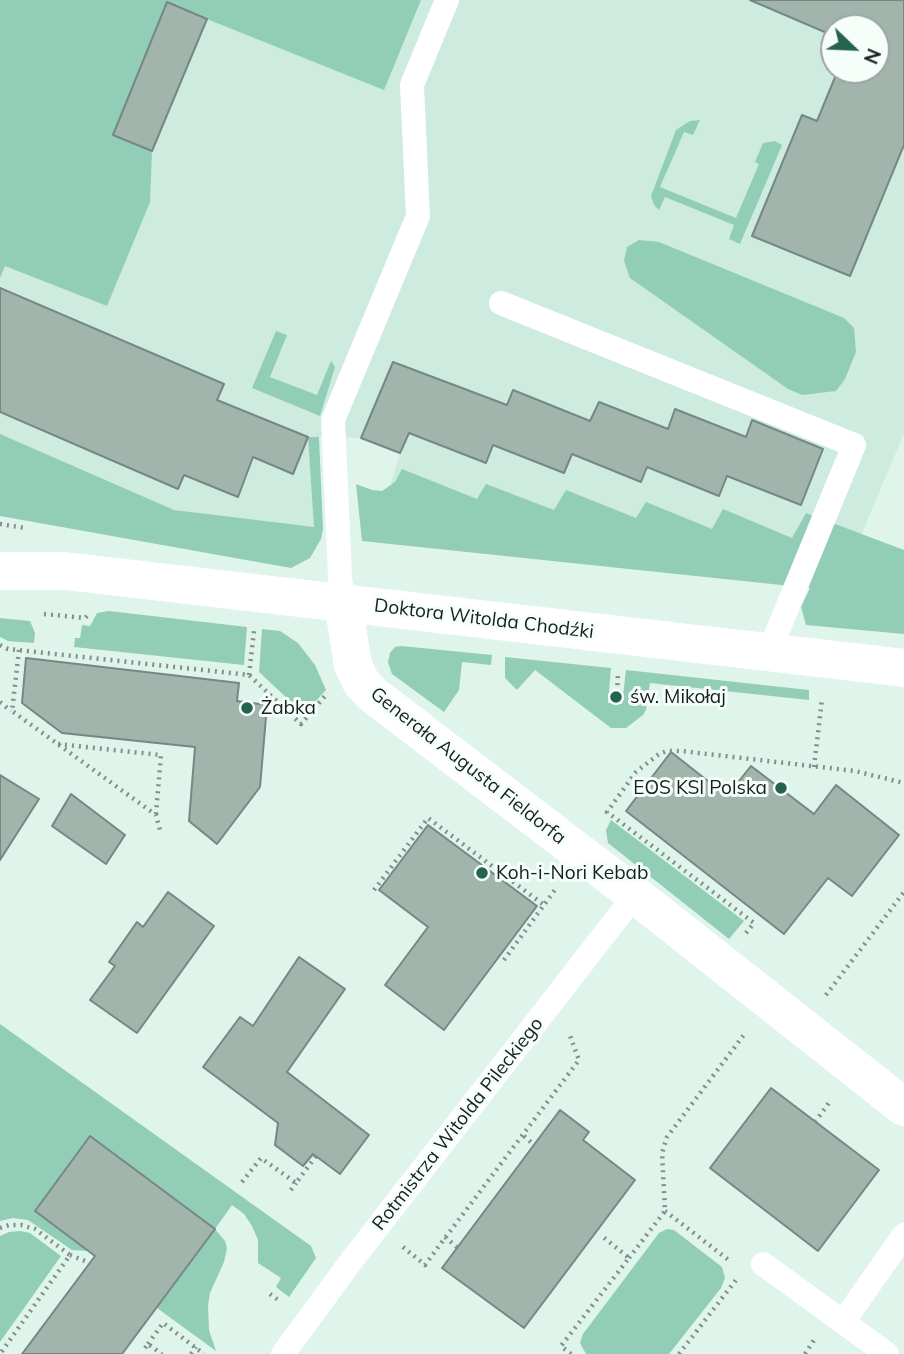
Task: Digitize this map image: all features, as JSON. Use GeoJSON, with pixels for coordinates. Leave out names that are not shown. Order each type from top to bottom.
{"type":"FeatureCollection","features":[{"type":"Feature","properties":{"kind":"street","name":"Doktora Witolda Chodźki"},"geometry":{"type":"LineString","coordinates":[[0,551],[65,571]]}},
{"type":"Feature","properties":{"kind":"street","name":"Doktora Witolda Chodźki"},"geometry":{"type":"LineString","coordinates":[[0,572],[65,571],[904,668]]}},
{"type":"Feature","properties":{"kind":"street","name":"Generała Augusta Fieldorfa"},"geometry":{"type":"LineString","coordinates":[[343,603],[353,665],[361,682],[372,694],[635,895],[904,1107]]}},
{"type":"Feature","properties":{"kind":"lane"},"geometry":{"type":"LineString","coordinates":[[343,603],[333,420],[418,216],[412,85],[447,0]]}},
{"type":"Feature","properties":{"kind":"lane"},"geometry":{"type":"LineString","coordinates":[[501,303],[853,445],[769,652]]}},
{"type":"Feature","properties":{"kind":"lane","name":"Rotmistrza Witolda Pileckiego"},"geometry":{"type":"LineString","coordinates":[[283,1354],[352,1260],[635,895]]}},
{"type":"Feature","properties":{"kind":"lane"},"geometry":{"type":"LineString","coordinates":[[843,1322],[904,1235]]}},
{"type":"Feature","properties":{"kind":"lane"},"geometry":{"type":"LineString","coordinates":[[753,1267],[843,1322],[887,1354]]}},
{"type":"Feature","properties":{"kind":"path"},"geometry":{"type":"LineString","coordinates":[[249,675],[254,632]]}},
{"type":"Feature","properties":{"kind":"path"},"geometry":{"type":"LineString","coordinates":[[0,645],[19,650],[249,675],[301,724],[333,687]]}},
{"type":"Feature","properties":{"kind":"path"},"geometry":{"type":"LineString","coordinates":[[12,711],[19,650]]}},
{"type":"Feature","properties":{"kind":"path"},"geometry":{"type":"LineString","coordinates":[[617,692],[619,669]]}},
{"type":"Feature","properties":{"kind":"path"},"geometry":{"type":"LineString","coordinates":[[814,767],[822,695]]}},
{"type":"Feature","properties":{"kind":"path"},"geometry":{"type":"LineString","coordinates":[[0,702],[156,815]]}},
{"type":"Feature","properties":{"kind":"path"},"geometry":{"type":"LineString","coordinates":[[57,744],[161,755],[156,815],[160,830]]}},
{"type":"Feature","properties":{"kind":"path"},"geometry":{"type":"LineString","coordinates":[[754,923],[607,811],[636,772],[667,751],[881,776],[904,783]]}},
{"type":"Feature","properties":{"kind":"path"},"geometry":{"type":"LineString","coordinates":[[374,890],[428,818],[544,905]]}},
{"type":"Feature","properties":{"kind":"path"},"geometry":{"type":"LineString","coordinates":[[504,960],[561,881]]}},
{"type":"Feature","properties":{"kind":"path"},"geometry":{"type":"LineString","coordinates":[[800,1026],[904,892]]}},
{"type":"Feature","properties":{"kind":"path"},"geometry":{"type":"LineString","coordinates":[[572,1354],[561,1346],[665,1210],[662,1153],[667,1137],[753,1022]]}},
{"type":"Feature","properties":{"kind":"path"},"geometry":{"type":"LineString","coordinates":[[396,1241],[425,1265],[579,1060],[567,1027]]}},
{"type":"Feature","properties":{"kind":"path"},"geometry":{"type":"LineString","coordinates":[[815,1122],[838,1090]]}},
{"type":"Feature","properties":{"kind":"path"},"geometry":{"type":"LineString","coordinates":[[524,1136],[533,1143]]}},
{"type":"Feature","properties":{"kind":"path"},"geometry":{"type":"LineString","coordinates":[[290,1190],[316,1156]]}},
{"type":"Feature","properties":{"kind":"path"},"geometry":{"type":"LineString","coordinates":[[243,1182],[261,1158],[296,1183]]}},
{"type":"Feature","properties":{"kind":"path"},"geometry":{"type":"LineString","coordinates":[[665,1210],[753,1267],[679,1354]]}},
{"type":"Feature","properties":{"kind":"path"},"geometry":{"type":"LineString","coordinates":[[0,1228],[21,1225],[36,1229],[70,1255],[90,1263]]}},
{"type":"Feature","properties":{"kind":"path"},"geometry":{"type":"LineString","coordinates":[[602,1236],[629,1258]]}},
{"type":"Feature","properties":{"kind":"path"},"geometry":{"type":"LineString","coordinates":[[445,1237],[459,1249]]}},
{"type":"Feature","properties":{"kind":"path"},"geometry":{"type":"LineString","coordinates":[[0,1354],[70,1255]]}},
{"type":"Feature","properties":{"kind":"path"},"geometry":{"type":"LineString","coordinates":[[162,1354],[147,1346],[163,1323],[204,1354]]}},
{"type":"Feature","properties":{"kind":"path"},"geometry":{"type":"LineString","coordinates":[[191,1354],[196,1347]]}},
{"type":"Feature","properties":{"kind":"shaded area"},"geometry":{"type":"Polygon","coordinates":[[[97,0],[904,0],[904,433],[846,571],[379,523],[400,453],[361,438],[308,437],[315,528],[13,491],[0,486],[0,233],[97,0]]]}},
{"type":"Feature","properties":{"kind":"green space"},"geometry":{"type":"Polygon","coordinates":[[[0,0],[421,0],[384,90],[167,3],[113,135],[152,151],[150,202],[107,306],[5,266],[0,278],[0,0]]]}},
{"type":"Feature","properties":{"kind":"green space"},"geometry":{"type":"Polygon","coordinates":[[[700,120],[693,135],[684,132],[660,187],[736,218],[759,164],[755,162],[763,143],[775,141],[782,145],[740,244],[729,239],[734,225],[665,197],[659,210],[651,196],[676,130],[690,121],[700,120]]]}},
{"type":"Feature","properties":{"kind":"green space"},"geometry":{"type":"Polygon","coordinates":[[[639,240],[659,242],[844,318],[854,328],[856,352],[845,379],[836,391],[802,395],[788,389],[630,278],[624,261],[627,247],[639,240]]]}},
{"type":"Feature","properties":{"kind":"green space"},"geometry":{"type":"Polygon","coordinates":[[[276,331],[287,335],[270,377],[317,395],[331,361],[335,367],[320,416],[252,388],[276,331]]]}},
{"type":"Feature","properties":{"kind":"green space"},"geometry":{"type":"Polygon","coordinates":[[[0,434],[174,510],[314,527],[308,437],[319,437],[323,529],[321,539],[310,558],[291,568],[0,516],[0,434]]]}},
{"type":"Feature","properties":{"kind":"green space"},"geometry":{"type":"Polygon","coordinates":[[[402,469],[477,499],[486,484],[554,510],[566,490],[636,518],[646,502],[712,529],[723,509],[792,538],[806,513],[904,550],[904,634],[806,625],[801,607],[810,588],[362,541],[356,484],[382,491],[395,482],[402,469]]]}},
{"type":"Feature","properties":{"kind":"green space"},"geometry":{"type":"Polygon","coordinates":[[[109,611],[247,627],[244,665],[74,647],[75,638],[80,638],[82,625],[90,626],[97,613],[109,611]]]}},
{"type":"Feature","properties":{"kind":"green space"},"geometry":{"type":"Polygon","coordinates":[[[0,618],[30,621],[35,633],[34,643],[8,641],[0,637],[0,618]]]}},
{"type":"Feature","properties":{"kind":"green space"},"geometry":{"type":"Polygon","coordinates":[[[262,629],[280,631],[298,643],[315,665],[326,690],[304,714],[259,672],[262,629]]]}},
{"type":"Feature","properties":{"kind":"green space"},"geometry":{"type":"Polygon","coordinates":[[[395,647],[492,655],[491,665],[462,662],[459,690],[444,712],[392,674],[388,662],[390,653],[395,647]]]}},
{"type":"Feature","properties":{"kind":"green space"},"geometry":{"type":"Polygon","coordinates":[[[505,657],[611,668],[608,703],[622,704],[626,670],[809,690],[809,700],[650,683],[643,715],[626,728],[611,728],[535,670],[517,690],[505,678],[505,657]]]}},
{"type":"Feature","properties":{"kind":"green space"},"geometry":{"type":"Polygon","coordinates":[[[611,820],[744,921],[729,939],[608,843],[606,830],[611,820]]]}},
{"type":"Feature","properties":{"kind":"green space"},"geometry":{"type":"Polygon","coordinates":[[[0,1024],[311,1246],[316,1258],[289,1297],[276,1287],[281,1278],[258,1263],[258,1240],[252,1226],[244,1214],[232,1205],[215,1229],[35,1211],[88,1251],[72,1250],[28,1220],[13,1218],[0,1221],[0,1024]]]}},
{"type":"Feature","properties":{"kind":"green space"},"geometry":{"type":"Polygon","coordinates":[[[215,1229],[227,1248],[208,1305],[209,1330],[216,1351],[157,1308],[215,1229]]]}},
{"type":"Feature","properties":{"kind":"green space"},"geometry":{"type":"Polygon","coordinates":[[[667,1229],[674,1230],[722,1267],[725,1278],[721,1288],[669,1354],[586,1354],[580,1343],[583,1334],[659,1233],[667,1229]]]}},
{"type":"Feature","properties":{"kind":"green space"},"geometry":{"type":"Polygon","coordinates":[[[20,1231],[30,1233],[61,1256],[0,1342],[0,1236],[20,1231]]]}},
{"type":"Feature","properties":{"kind":"building"},"geometry":{"type":"Polygon","coordinates":[[[750,0],[904,0],[904,145],[850,276],[752,236],[802,115],[817,121],[832,84],[890,84],[890,14],[820,14],[820,30],[750,0]]]}},
{"type":"Feature","properties":{"kind":"building"},"geometry":{"type":"Polygon","coordinates":[[[167,2],[207,19],[152,151],[113,135],[167,2]]]}},
{"type":"Feature","properties":{"kind":"building"},"geometry":{"type":"Polygon","coordinates":[[[0,288],[224,384],[217,400],[308,437],[293,474],[253,457],[238,497],[184,475],[178,489],[0,412],[0,288]]]}},
{"type":"Feature","properties":{"kind":"building"},"geometry":{"type":"Polygon","coordinates":[[[393,362],[507,405],[513,390],[590,421],[599,402],[668,429],[675,409],[746,437],[752,420],[823,449],[801,505],[727,476],[719,496],[647,467],[641,482],[572,454],[564,473],[493,445],[486,463],[409,433],[400,453],[361,438],[393,362]]]}},
{"type":"Feature","properties":{"kind":"building"},"geometry":{"type":"Polygon","coordinates":[[[26,658],[239,683],[237,701],[267,705],[260,787],[217,844],[189,821],[195,747],[62,733],[22,703],[26,658]]]}},
{"type":"Feature","properties":{"kind":"building"},"geometry":{"type":"Polygon","coordinates":[[[671,752],[727,796],[751,766],[814,814],[836,785],[899,835],[852,896],[828,878],[784,934],[626,811],[671,752]]]}},
{"type":"Feature","properties":{"kind":"building"},"geometry":{"type":"Polygon","coordinates":[[[0,775],[39,799],[0,860],[0,775]]]}},
{"type":"Feature","properties":{"kind":"building"},"geometry":{"type":"Polygon","coordinates":[[[71,794],[125,835],[106,864],[52,826],[71,794]]]}},
{"type":"Feature","properties":{"kind":"building"},"geometry":{"type":"Polygon","coordinates":[[[428,825],[537,906],[444,1030],[385,985],[428,927],[379,890],[428,825]]]}},
{"type":"Feature","properties":{"kind":"building"},"geometry":{"type":"Polygon","coordinates":[[[168,892],[214,926],[137,1033],[90,1000],[115,966],[109,962],[137,922],[143,927],[168,892]]]}},
{"type":"Feature","properties":{"kind":"building"},"geometry":{"type":"Polygon","coordinates":[[[299,957],[345,989],[287,1072],[369,1135],[340,1174],[313,1154],[303,1166],[275,1145],[278,1123],[203,1067],[240,1017],[253,1026],[299,957]]]}},
{"type":"Feature","properties":{"kind":"building"},"geometry":{"type":"Polygon","coordinates":[[[771,1088],[879,1170],[818,1251],[710,1168],[771,1088]]]}},
{"type":"Feature","properties":{"kind":"building"},"geometry":{"type":"Polygon","coordinates":[[[560,1110],[589,1132],[583,1140],[635,1180],[524,1328],[442,1268],[560,1110]]]}},
{"type":"Feature","properties":{"kind":"building"},"geometry":{"type":"Polygon","coordinates":[[[90,1136],[215,1229],[122,1354],[22,1354],[95,1256],[35,1211],[90,1136]]]}},
{"type":"Feature","properties":{"kind":"place","name":"św. Mikołaj"},"geometry":{"type":"Point","coordinates":[616,697]}},
{"type":"Feature","properties":{"kind":"place","name":"Żabka"},"geometry":{"type":"Point","coordinates":[247,708]}},
{"type":"Feature","properties":{"kind":"place","name":"EOS KSI Polska"},"geometry":{"type":"Point","coordinates":[781,788]}},
{"type":"Feature","properties":{"kind":"place","name":"Koh-i-Nori Kebab"},"geometry":{"type":"Point","coordinates":[482,873]}}]}
